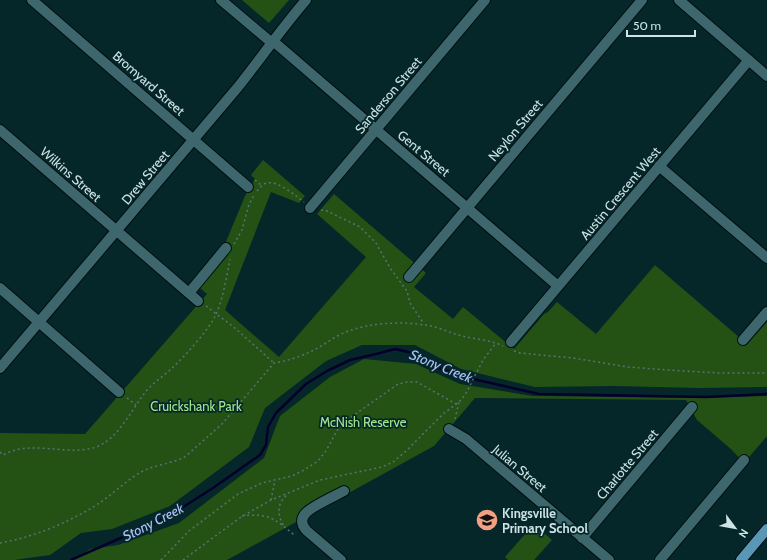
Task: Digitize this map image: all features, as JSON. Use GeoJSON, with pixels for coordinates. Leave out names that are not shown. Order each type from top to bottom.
{"type":"FeatureCollection","features":[{"type":"Feature","properties":{"kind":"main road"},"geometry":{"type":"LineString","coordinates":[[740,560],[765,535]]}},
{"type":"Feature","properties":{"kind":"street","name":"Bromyard Street"},"geometry":{"type":"LineString","coordinates":[[32,0],[194,139],[251,183]]}},
{"type":"Feature","properties":{"kind":"street","name":"Gent Street"},"geometry":{"type":"LineString","coordinates":[[221,0],[467,207],[558,286]]}},
{"type":"Feature","properties":{"kind":"street","name":"Drew Street"},"geometry":{"type":"LineString","coordinates":[[0,368],[264,55],[282,28],[306,0]]}},
{"type":"Feature","properties":{"kind":"street","name":"Sanderson Street"},"geometry":{"type":"LineString","coordinates":[[310,208],[485,0]]}},
{"type":"Feature","properties":{"kind":"street","name":"Neylon Street"},"geometry":{"type":"LineString","coordinates":[[409,277],[642,0]]}},
{"type":"Feature","properties":{"kind":"street"},"geometry":{"type":"LineString","coordinates":[[680,0],[767,76]]}},
{"type":"Feature","properties":{"kind":"street","name":"Austin Crescent West"},"geometry":{"type":"LineString","coordinates":[[510,347],[558,286],[749,60]]}},
{"type":"Feature","properties":{"kind":"street","name":"Wilkins Street"},"geometry":{"type":"LineString","coordinates":[[0,130],[198,301]]}},
{"type":"Feature","properties":{"kind":"street"},"geometry":{"type":"LineString","coordinates":[[659,166],[767,258]]}},
{"type":"Feature","properties":{"kind":"street"},"geometry":{"type":"LineString","coordinates":[[189,293],[230,249]]}},
{"type":"Feature","properties":{"kind":"street"},"geometry":{"type":"LineString","coordinates":[[0,288],[119,392]]}},
{"type":"Feature","properties":{"kind":"street"},"geometry":{"type":"LineString","coordinates":[[743,340],[767,312]]}},
{"type":"Feature","properties":{"kind":"street","name":"Charlotte Street"},"geometry":{"type":"LineString","coordinates":[[582,538],[692,407]]}},
{"type":"Feature","properties":{"kind":"street","name":"Julian Street"},"geometry":{"type":"LineString","coordinates":[[449,429],[466,439],[609,560]]}},
{"type":"Feature","properties":{"kind":"street"},"geometry":{"type":"LineString","coordinates":[[660,560],[744,460]]}},
{"type":"Feature","properties":{"kind":"street"},"geometry":{"type":"LineString","coordinates":[[341,560],[302,529],[302,521],[306,512],[344,491]]}},
{"type":"Feature","properties":{"kind":"path"},"geometry":{"type":"LineString","coordinates":[[0,457],[19,449],[27,448],[65,450],[94,448],[110,439],[137,406],[147,390],[178,362],[212,321],[221,296],[230,249],[243,227],[249,204],[253,197],[262,186],[269,182],[277,184],[287,190],[310,208],[328,211],[360,226],[376,243],[390,268],[407,291],[410,303],[424,325]]}},
{"type":"Feature","properties":{"kind":"path"},"geometry":{"type":"LineString","coordinates":[[251,183],[262,186]]}},
{"type":"Feature","properties":{"kind":"path"},"geometry":{"type":"LineString","coordinates":[[198,301],[216,313],[255,345],[274,363]]}},
{"type":"Feature","properties":{"kind":"path"},"geometry":{"type":"LineString","coordinates":[[0,543],[30,535],[62,523],[101,502],[122,485],[143,471],[155,466],[179,460],[186,456],[222,424],[274,363],[285,362],[314,350],[334,337],[349,330],[363,326],[389,323],[424,325],[510,347],[520,353],[573,358],[635,368],[719,374],[767,373]]}},
{"type":"Feature","properties":{"kind":"path"},"geometry":{"type":"LineString","coordinates":[[183,560],[241,517],[271,500],[320,480],[382,467],[393,462],[443,414],[460,402],[466,395],[483,360],[496,343]]}},
{"type":"Feature","properties":{"kind":"path"},"geometry":{"type":"LineString","coordinates":[[161,560],[189,531],[238,494],[249,488],[292,476],[318,462],[326,451],[340,425],[398,384],[417,382],[457,404]]}},
{"type":"Feature","properties":{"kind":"path"},"geometry":{"type":"LineString","coordinates":[[119,392],[137,406]]}},
{"type":"Feature","properties":{"kind":"path"},"geometry":{"type":"LineString","coordinates":[[456,418],[460,402]]}},
{"type":"Feature","properties":{"kind":"path"},"geometry":{"type":"LineString","coordinates":[[0,452],[3,455]]}},
{"type":"Feature","properties":{"kind":"path"},"geometry":{"type":"LineString","coordinates":[[271,500],[275,480]]}},
{"type":"Feature","properties":{"kind":"path"},"geometry":{"type":"LineString","coordinates":[[283,525],[278,512],[279,504],[282,498],[290,492]]}},
{"type":"Feature","properties":{"kind":"path"},"geometry":{"type":"LineString","coordinates":[[241,517],[257,514],[267,516],[283,525],[293,534],[302,529]]}},
{"type":"Feature","properties":{"kind":"green space"},"geometry":{"type":"Polygon","coordinates":[[[242,0],[289,0],[269,23],[242,0]]]}},
{"type":"Feature","properties":{"kind":"green space","name":"Cruickshank Park"},"geometry":{"type":"Polygon","coordinates":[[[263,160],[305,196],[299,203],[271,192],[225,310],[279,357],[366,257],[317,214],[334,194],[426,273],[414,287],[453,319],[463,307],[514,349],[544,314],[548,312],[557,302],[596,334],[655,265],[747,344],[767,322],[767,387],[535,387],[461,369],[415,345],[362,345],[326,361],[265,408],[249,447],[170,506],[112,529],[81,533],[50,555],[14,560],[0,560],[0,433],[85,434],[207,294],[194,283],[225,244],[245,196],[255,179],[251,175],[263,160]]]}},
{"type":"Feature","properties":{"kind":"green space","name":"McNish Reserve"},"geometry":{"type":"Polygon","coordinates":[[[364,359],[416,364],[460,384],[532,396],[704,398],[767,396],[767,436],[744,463],[732,450],[697,420],[686,400],[475,398],[434,446],[227,560],[73,560],[90,549],[118,545],[179,523],[264,458],[280,416],[330,377],[364,359]]]}},
{"type":"Feature","properties":{"kind":"green space"},"geometry":{"type":"Polygon","coordinates":[[[534,524],[552,540],[534,560],[508,560],[505,557],[534,524]]]}},
{"type":"Feature","properties":{"kind":"waterway","name":"Stony Creek"},"geometry":{"type":"LineString","coordinates":[[71,560],[166,518],[213,488],[260,455],[266,445],[268,427],[276,413],[306,384],[327,371],[350,360],[395,349],[417,354],[439,368],[460,376],[539,394],[706,397],[767,394]]}},
{"type":"Feature","properties":{"kind":"place","name":"Kingsville Primary School"},"geometry":{"type":"Point","coordinates":[487,520]}}]}
